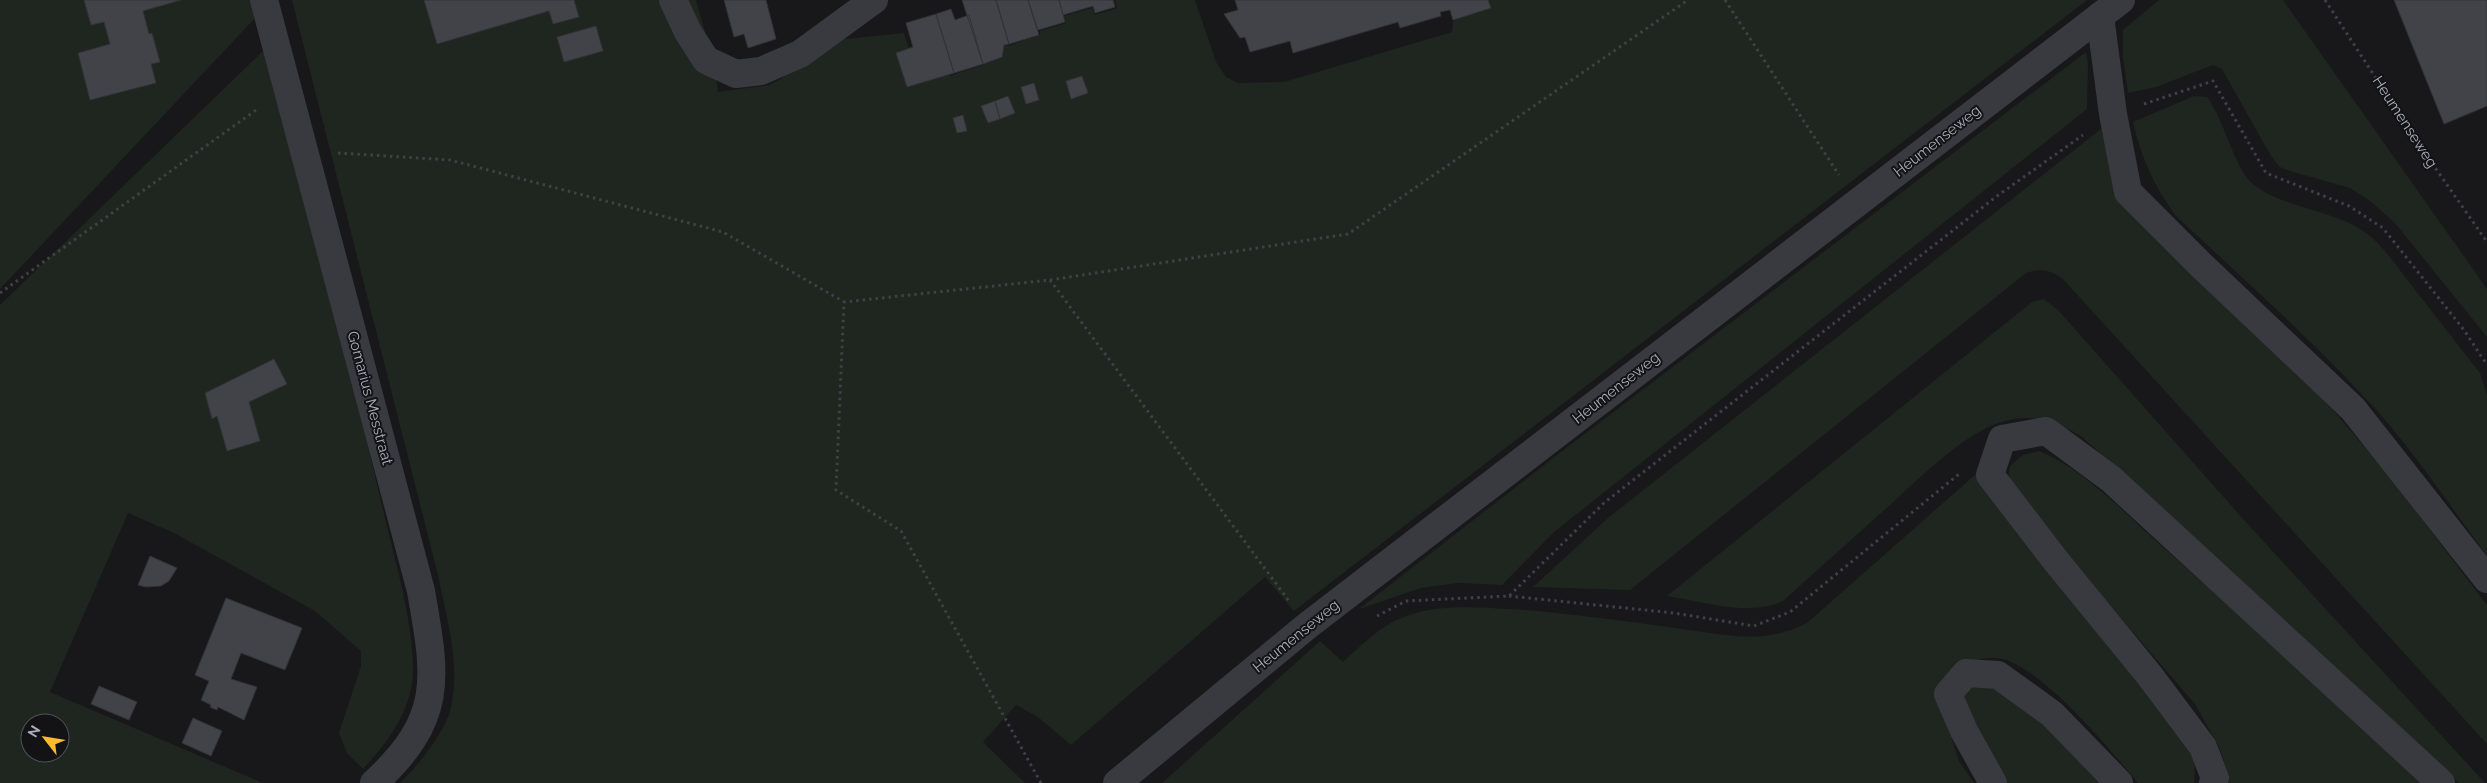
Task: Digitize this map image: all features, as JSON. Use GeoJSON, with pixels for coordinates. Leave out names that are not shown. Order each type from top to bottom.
{"type":"FeatureCollection","features":[{"type":"Feature","properties":{"kind":"street","name":"Gomarius Messtraat"},"geometry":{"type":"LineString","coordinates":[[264,0],[422,591],[432,653],[432,691],[424,718],[407,746],[374,783]]}},
{"type":"Feature","properties":{"kind":"street"},"geometry":{"type":"LineString","coordinates":[[673,0],[688,32],[706,60],[736,74],[761,71],[800,54],[874,0]]}},
{"type":"Feature","properties":{"kind":"street","name":"Heumenseweg"},"geometry":{"type":"LineString","coordinates":[[1117,783],[1307,626],[2121,0]]}},
{"type":"Feature","properties":{"kind":"street"},"geometry":{"type":"LineString","coordinates":[[2100,16],[2114,114],[2128,192],[2201,265],[2352,409],[2487,579]]}},
{"type":"Feature","properties":{"kind":"street"},"geometry":{"type":"LineString","coordinates":[[2213,783],[2215,778],[2204,747],[1990,475],[2002,439],[2046,431],[2112,479],[2441,783]]}},
{"type":"Feature","properties":{"kind":"street"},"geometry":{"type":"LineString","coordinates":[[1993,783],[1964,731],[1948,694],[1966,673],[1998,675],[2052,714],[2119,783]]}},
{"type":"Feature","properties":{"kind":"path"},"geometry":{"type":"LineString","coordinates":[[304,151],[450,160],[723,232],[844,302],[1050,280],[1348,234],[1688,0]]}},
{"type":"Feature","properties":{"kind":"path"},"geometry":{"type":"LineString","coordinates":[[1725,0],[1857,203]]}},
{"type":"Feature","properties":{"kind":"path","name":"Heumenseweg"},"geometry":{"type":"LineString","coordinates":[[2325,0],[2420,146],[2487,242]]}},
{"type":"Feature","properties":{"kind":"path"},"geometry":{"type":"LineString","coordinates":[[1509,596],[1612,496],[1997,196],[2114,114],[2213,81],[2266,173],[2349,206],[2383,228],[2464,330],[2487,365]]}},
{"type":"Feature","properties":{"kind":"path"},"geometry":{"type":"LineString","coordinates":[[0,293],[288,87]]}},
{"type":"Feature","properties":{"kind":"path"},"geometry":{"type":"LineString","coordinates":[[1050,280],[1307,626]]}},
{"type":"Feature","properties":{"kind":"path"},"geometry":{"type":"LineString","coordinates":[[844,302],[836,490],[901,531],[1041,783]]}},
{"type":"Feature","properties":{"kind":"path"},"geometry":{"type":"LineString","coordinates":[[1374,618],[1406,601],[1509,596],[1674,613],[1754,626],[1790,612],[1963,470]]}},
{"type":"Feature","properties":{"kind":"shaded area"},"geometry":{"type":"Polygon","coordinates":[[[0,0],[252,0],[256,17],[0,289],[0,0]]]}},
{"type":"Feature","properties":{"kind":"shaded area"},"geometry":{"type":"Polygon","coordinates":[[[292,0],[696,0],[715,68],[718,92],[769,85],[781,79],[803,60],[835,40],[904,33],[916,72],[945,63],[950,76],[986,64],[979,43],[1004,35],[1008,46],[1040,35],[1040,31],[1066,23],[1064,16],[1092,8],[1095,15],[1117,8],[1115,0],[1195,0],[1216,62],[1226,77],[1238,83],[1284,82],[1452,32],[1455,0],[2087,0],[1294,611],[1265,577],[1071,745],[1038,717],[1016,705],[983,742],[1025,783],[400,783],[430,748],[448,716],[454,691],[451,641],[438,575],[292,0]]]}},
{"type":"Feature","properties":{"kind":"shaded area"},"geometry":{"type":"Polygon","coordinates":[[[2159,0],[2283,0],[2487,289],[2487,337],[2395,223],[2369,200],[2350,188],[2280,167],[2271,156],[2222,69],[2213,65],[2156,87],[2128,93],[2123,58],[2123,30],[2159,0]]]}},
{"type":"Feature","properties":{"kind":"shaded area"},"geometry":{"type":"Polygon","coordinates":[[[265,49],[356,397],[400,578],[412,649],[413,670],[408,701],[393,732],[363,769],[347,753],[339,733],[361,666],[361,651],[315,611],[174,533],[128,513],[50,692],[263,783],[0,783],[0,305],[265,49]]]}},
{"type":"Feature","properties":{"kind":"shaded area"},"geometry":{"type":"Polygon","coordinates":[[[2086,52],[2088,64],[2087,109],[1554,532],[1502,585],[1457,583],[1421,588],[1359,609],[1561,452],[2086,52]]]}},
{"type":"Feature","properties":{"kind":"shaded area"},"geometry":{"type":"Polygon","coordinates":[[[2194,96],[2207,97],[2219,118],[2240,167],[2253,184],[2265,192],[2292,204],[2338,218],[2365,232],[2390,258],[2480,373],[2487,395],[2487,556],[2416,458],[2369,402],[2298,330],[2175,215],[2167,204],[2144,159],[2133,122],[2194,96]]]}},
{"type":"Feature","properties":{"kind":"shaded area"},"geometry":{"type":"Polygon","coordinates":[[[2101,129],[2113,169],[2327,403],[2385,471],[2487,605],[2487,744],[2062,278],[2045,271],[2026,273],[1630,590],[1533,587],[1608,518],[2101,129]]]}},
{"type":"Feature","properties":{"kind":"shaded area"},"geometry":{"type":"Polygon","coordinates":[[[2044,299],[2058,310],[2244,520],[2485,783],[2459,783],[2305,639],[2081,436],[2044,420],[2025,418],[2005,421],[1975,434],[1930,469],[1783,601],[1769,606],[1740,608],[1667,596],[2032,302],[2044,299]]]}},
{"type":"Feature","properties":{"kind":"shaded area"},"geometry":{"type":"Polygon","coordinates":[[[2039,451],[2073,470],[2105,494],[2422,783],[2228,783],[2229,775],[2219,747],[2195,704],[2061,549],[2008,479],[2010,466],[2023,455],[2039,451]]]}},
{"type":"Feature","properties":{"kind":"shaded area"},"geometry":{"type":"Polygon","coordinates":[[[1976,474],[2184,741],[2195,761],[2194,783],[2138,783],[2094,732],[2040,680],[2006,660],[1989,658],[1960,665],[1939,700],[1959,761],[1974,783],[1162,783],[1320,641],[1343,662],[1387,625],[1416,613],[1456,607],[1509,609],[1576,615],[1749,637],[1777,634],[1792,630],[1807,623],[1976,474]]]}},
{"type":"Feature","properties":{"kind":"shaded area"},"geometry":{"type":"Polygon","coordinates":[[[1977,683],[1995,686],[2039,719],[2101,783],[1999,783],[1961,695],[1977,683]]]}},
{"type":"Feature","properties":{"kind":"building"},"geometry":{"type":"Polygon","coordinates":[[[84,0],[181,0],[143,11],[149,34],[152,33],[160,62],[151,64],[156,83],[90,100],[78,53],[110,44],[104,22],[91,25],[84,0]]]}},
{"type":"Feature","properties":{"kind":"building"},"geometry":{"type":"Polygon","coordinates":[[[424,0],[574,0],[579,17],[553,24],[549,11],[437,44],[424,0]]]}},
{"type":"Feature","properties":{"kind":"building"},"geometry":{"type":"Polygon","coordinates":[[[724,0],[766,0],[776,39],[748,48],[744,34],[734,37],[724,0]]]}},
{"type":"Feature","properties":{"kind":"building"},"geometry":{"type":"Polygon","coordinates":[[[962,0],[996,0],[1009,44],[1004,45],[1002,57],[983,64],[962,0]]]}},
{"type":"Feature","properties":{"kind":"building"},"geometry":{"type":"Polygon","coordinates":[[[996,0],[1028,0],[1039,35],[1009,44],[996,0]]]}},
{"type":"Feature","properties":{"kind":"building"},"geometry":{"type":"Polygon","coordinates":[[[1028,0],[1059,0],[1065,22],[1038,30],[1028,0]]]}},
{"type":"Feature","properties":{"kind":"building"},"geometry":{"type":"Polygon","coordinates":[[[1059,0],[1113,0],[1115,7],[1095,13],[1093,6],[1063,15],[1059,0]]]}},
{"type":"Feature","properties":{"kind":"building"},"geometry":{"type":"Polygon","coordinates":[[[1235,0],[1488,0],[1491,8],[1453,20],[1450,10],[1440,12],[1441,16],[1400,28],[1398,22],[1293,53],[1290,41],[1250,52],[1245,37],[1240,38],[1224,14],[1238,10],[1235,0]]]}},
{"type":"Feature","properties":{"kind":"building"},"geometry":{"type":"Polygon","coordinates":[[[2394,0],[2487,0],[2487,106],[2444,124],[2394,0]]]}},
{"type":"Feature","properties":{"kind":"building"},"geometry":{"type":"Polygon","coordinates":[[[951,9],[955,20],[969,15],[983,64],[954,73],[936,14],[951,9]]]}},
{"type":"Feature","properties":{"kind":"building"},"geometry":{"type":"Polygon","coordinates":[[[936,14],[954,73],[907,87],[896,53],[913,47],[906,23],[936,14]]]}},
{"type":"Feature","properties":{"kind":"building"},"geometry":{"type":"Polygon","coordinates":[[[596,26],[603,51],[564,62],[557,37],[596,26]]]}},
{"type":"Feature","properties":{"kind":"building"},"geometry":{"type":"Polygon","coordinates":[[[1082,76],[1088,93],[1071,99],[1066,81],[1082,76]]]}},
{"type":"Feature","properties":{"kind":"building"},"geometry":{"type":"Polygon","coordinates":[[[1034,83],[1039,100],[1026,104],[1021,87],[1034,83]]]}},
{"type":"Feature","properties":{"kind":"building"},"geometry":{"type":"Polygon","coordinates":[[[1008,96],[1015,113],[1000,119],[995,101],[1008,96]]]}},
{"type":"Feature","properties":{"kind":"building"},"geometry":{"type":"Polygon","coordinates":[[[995,101],[1000,119],[988,123],[981,106],[995,101]]]}},
{"type":"Feature","properties":{"kind":"building"},"geometry":{"type":"Polygon","coordinates":[[[963,115],[967,131],[957,133],[953,118],[963,115]]]}},
{"type":"Feature","properties":{"kind":"building"},"geometry":{"type":"Polygon","coordinates":[[[274,359],[287,384],[249,402],[260,441],[227,451],[217,416],[212,419],[205,393],[274,359]]]}},
{"type":"Feature","properties":{"kind":"building"},"geometry":{"type":"Polygon","coordinates":[[[150,556],[177,568],[169,581],[161,586],[146,587],[138,585],[150,556]]]}},
{"type":"Feature","properties":{"kind":"building"},"geometry":{"type":"Polygon","coordinates":[[[226,598],[302,628],[285,670],[241,653],[231,679],[257,687],[244,720],[218,707],[217,710],[210,707],[211,705],[201,700],[209,681],[195,675],[226,598]]]}},
{"type":"Feature","properties":{"kind":"building"},"geometry":{"type":"Polygon","coordinates":[[[99,686],[137,702],[129,720],[91,704],[99,686]]]}},
{"type":"Feature","properties":{"kind":"building"},"geometry":{"type":"Polygon","coordinates":[[[193,718],[222,731],[211,756],[182,743],[193,718]]]}}]}
